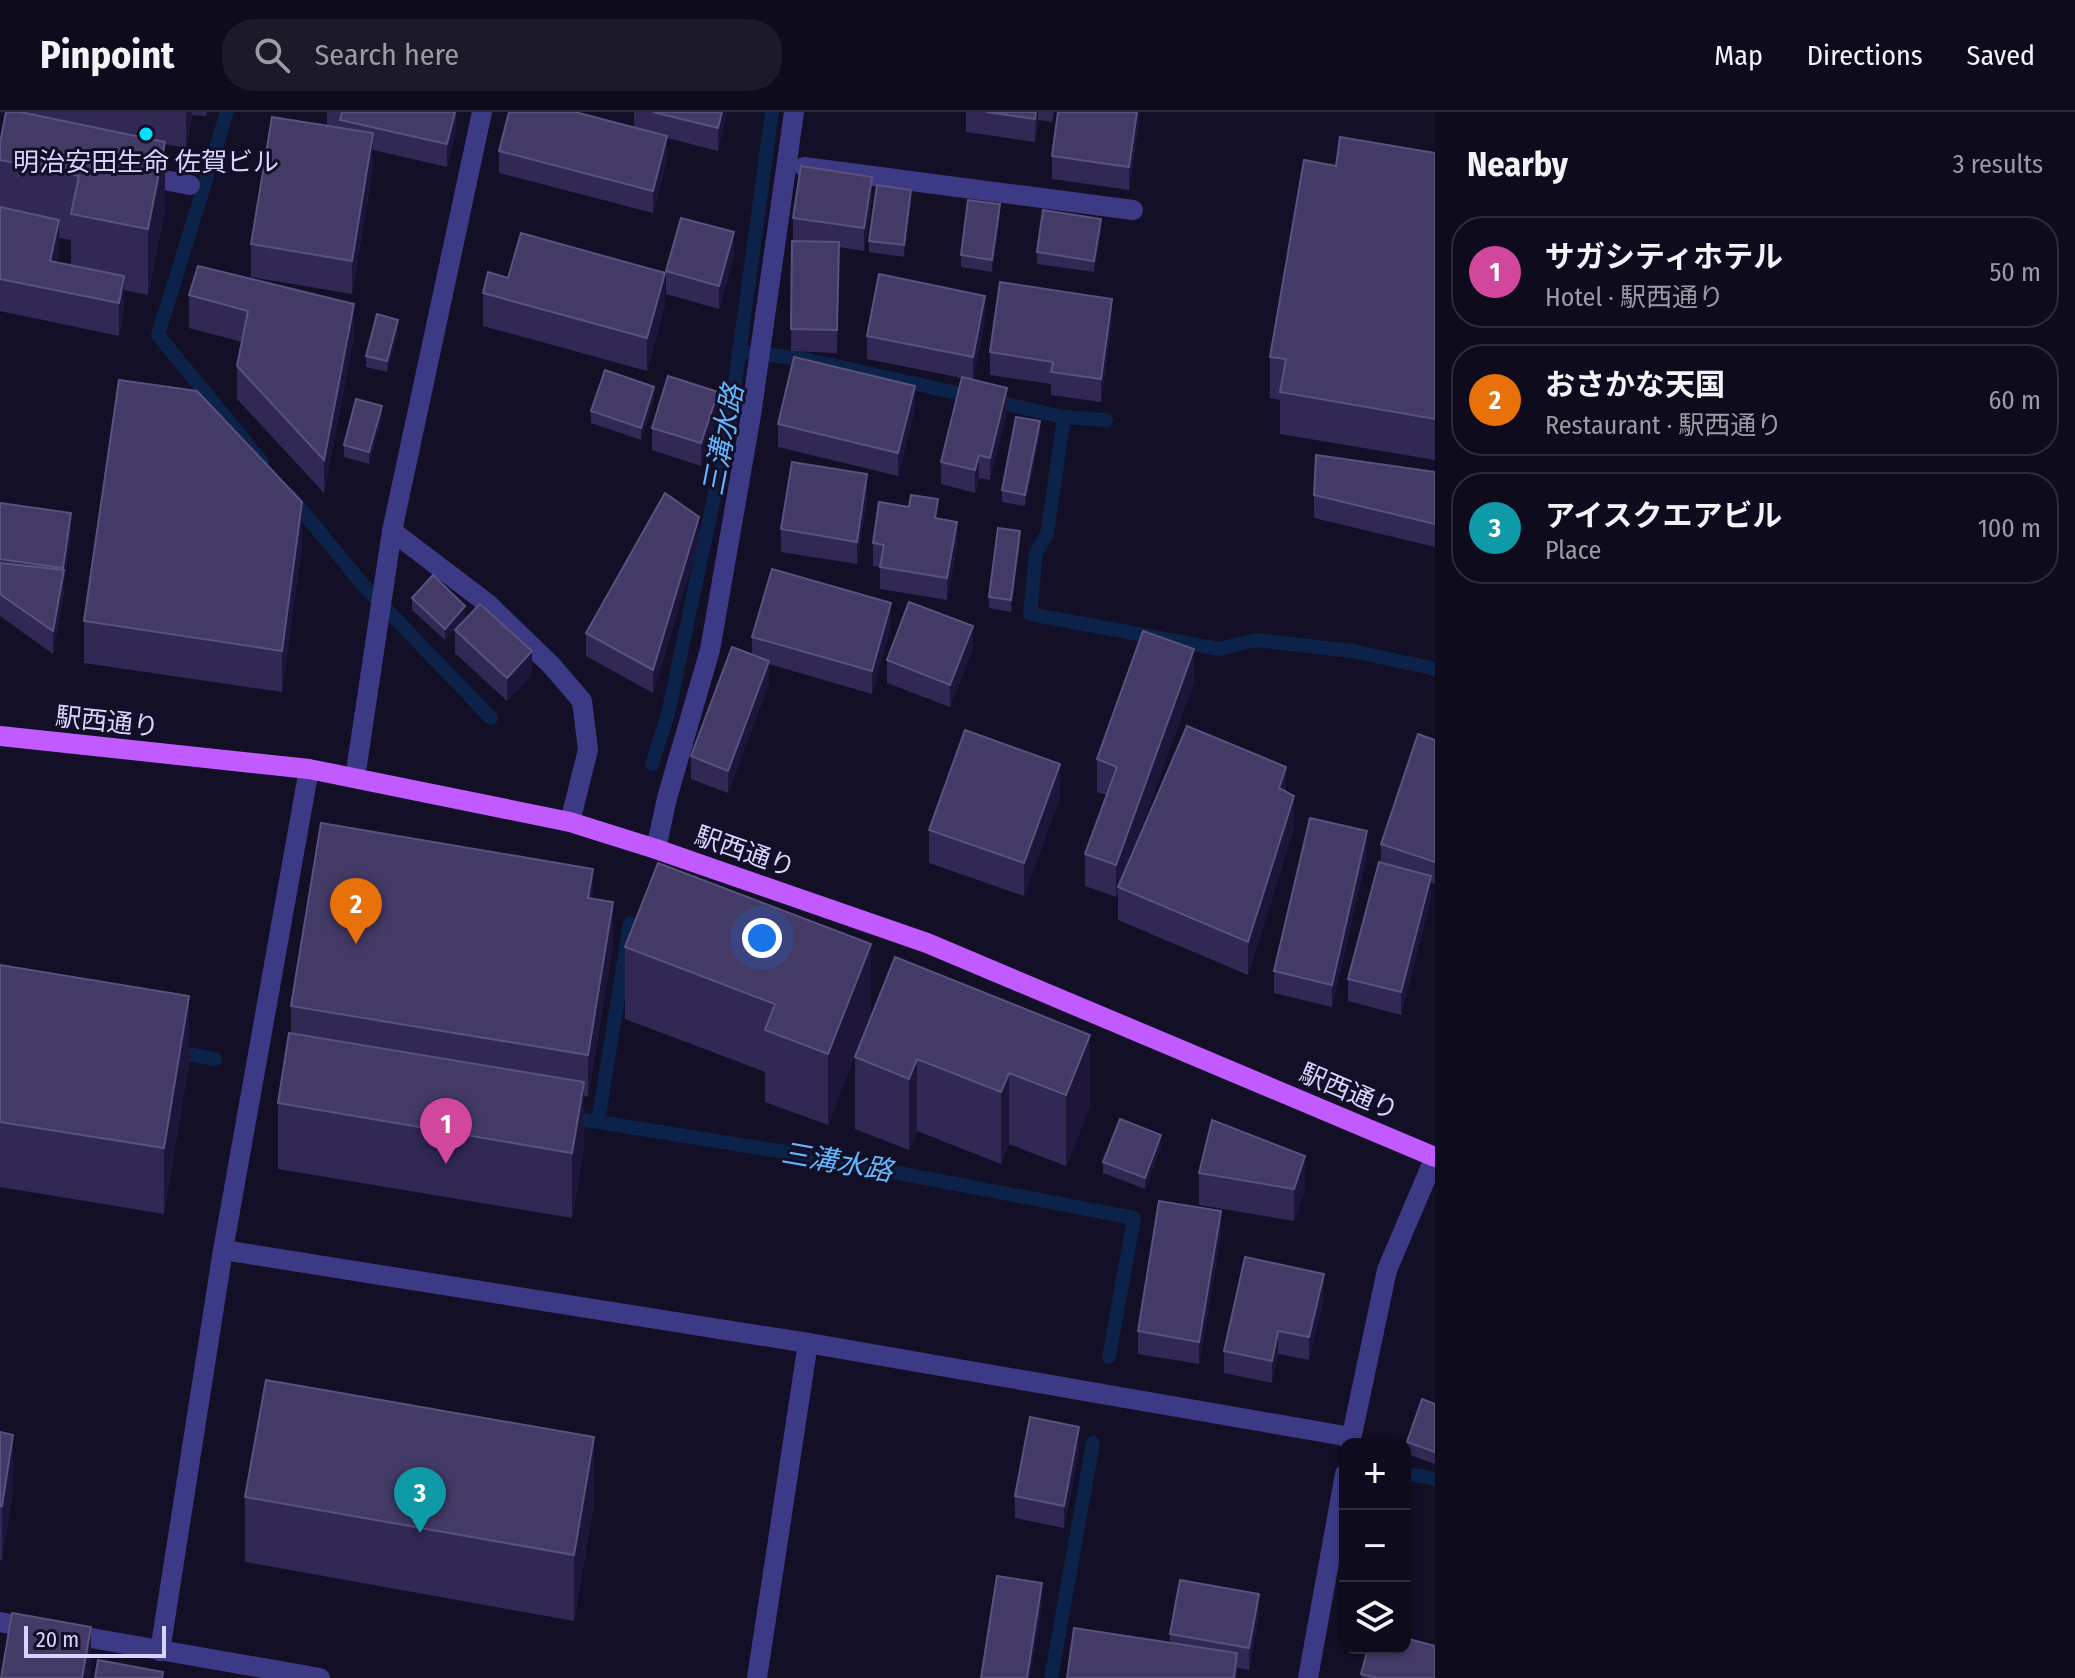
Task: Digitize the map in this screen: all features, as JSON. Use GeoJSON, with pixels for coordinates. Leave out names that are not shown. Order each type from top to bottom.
{"type":"FeatureCollection","features":[{"type":"Feature","properties":{"kind":"main road","name":"駅西通り"},"geometry":{"type":"LineString","coordinates":[[0,736],[309,769],[570,822],[927,943],[1435,1157]]}},
{"type":"Feature","properties":{"kind":"street"},"geometry":{"type":"LineString","coordinates":[[355,778],[392,531],[482,112]]}},
{"type":"Feature","properties":{"kind":"street"},"geometry":{"type":"LineString","coordinates":[[656,849],[667,798],[710,650],[760,354],[794,112]]}},
{"type":"Feature","properties":{"kind":"street"},"geometry":{"type":"LineString","coordinates":[[786,165],[1133,210]]}},
{"type":"Feature","properties":{"kind":"street"},"geometry":{"type":"LineString","coordinates":[[117,171],[190,185]]}},
{"type":"Feature","properties":{"kind":"street"},"geometry":{"type":"LineString","coordinates":[[392,531],[488,604],[552,666],[582,701],[588,750],[570,822]]}},
{"type":"Feature","properties":{"kind":"street"},"geometry":{"type":"LineString","coordinates":[[160,1651],[223,1250],[309,769]]}},
{"type":"Feature","properties":{"kind":"street"},"geometry":{"type":"LineString","coordinates":[[1351,1438],[1387,1270],[1435,1157]]}},
{"type":"Feature","properties":{"kind":"street"},"geometry":{"type":"LineString","coordinates":[[223,1250],[808,1343],[1340,1438]]}},
{"type":"Feature","properties":{"kind":"street"},"geometry":{"type":"LineString","coordinates":[[757,1678],[808,1343]]}},
{"type":"Feature","properties":{"kind":"street"},"geometry":{"type":"LineString","coordinates":[[1308,1678],[1339,1507]]}},
{"type":"Feature","properties":{"kind":"street"},"geometry":{"type":"LineString","coordinates":[[0,1622],[320,1678]]}},
{"type":"Feature","properties":{"kind":"building"},"geometry":{"type":"Polygon","coordinates":[[[6,112],[20,112],[165,142],[148,229],[71,214],[79,176],[0,160],[6,112]]]}},
{"type":"Feature","properties":{"kind":"building"},"geometry":{"type":"Polygon","coordinates":[[[342,112],[455,112],[447,144],[340,120],[342,112]]]}},
{"type":"Feature","properties":{"kind":"building"},"geometry":{"type":"Polygon","coordinates":[[[509,112],[575,112],[667,136],[653,191],[499,151],[509,112]]]}},
{"type":"Feature","properties":{"kind":"building"},"geometry":{"type":"Polygon","coordinates":[[[653,112],[722,112],[718,128],[653,112]]]}},
{"type":"Feature","properties":{"kind":"building"},"geometry":{"type":"Polygon","coordinates":[[[986,112],[1036,112],[1035,119],[986,112]]]}},
{"type":"Feature","properties":{"kind":"building"},"geometry":{"type":"Polygon","coordinates":[[[1058,112],[1137,112],[1129,167],[1052,156],[1058,112]]]}},
{"type":"Feature","properties":{"kind":"building"},"geometry":{"type":"Polygon","coordinates":[[[272,117],[373,133],[352,261],[251,244],[272,117]]]}},
{"type":"Feature","properties":{"kind":"building"},"geometry":{"type":"Polygon","coordinates":[[[1340,137],[1435,153],[1435,419],[1280,392],[1286,359],[1270,357],[1304,160],[1336,166],[1340,137]]]}},
{"type":"Feature","properties":{"kind":"building"},"geometry":{"type":"Polygon","coordinates":[[[801,166],[872,177],[864,228],[793,218],[801,166]]]}},
{"type":"Feature","properties":{"kind":"building"},"geometry":{"type":"Polygon","coordinates":[[[877,185],[911,190],[904,245],[869,241],[877,185]]]}},
{"type":"Feature","properties":{"kind":"building"},"geometry":{"type":"Polygon","coordinates":[[[968,200],[1000,204],[992,260],[961,255],[968,200]]]}},
{"type":"Feature","properties":{"kind":"building"},"geometry":{"type":"Polygon","coordinates":[[[0,207],[59,220],[50,261],[124,276],[119,303],[0,279],[0,207]]]}},
{"type":"Feature","properties":{"kind":"building"},"geometry":{"type":"Polygon","coordinates":[[[1043,210],[1101,219],[1094,261],[1037,252],[1043,210]]]}},
{"type":"Feature","properties":{"kind":"building"},"geometry":{"type":"Polygon","coordinates":[[[681,218],[734,232],[719,286],[666,271],[681,218]]]}},
{"type":"Feature","properties":{"kind":"building"},"geometry":{"type":"Polygon","coordinates":[[[521,233],[665,273],[647,338],[483,293],[488,272],[508,278],[521,233]]]}},
{"type":"Feature","properties":{"kind":"building"},"geometry":{"type":"Polygon","coordinates":[[[792,241],[839,242],[837,330],[791,329],[792,241]]]}},
{"type":"Feature","properties":{"kind":"building"},"geometry":{"type":"Polygon","coordinates":[[[198,266],[354,304],[324,460],[237,366],[248,311],[189,295],[198,266]]]}},
{"type":"Feature","properties":{"kind":"building"},"geometry":{"type":"Polygon","coordinates":[[[879,274],[985,296],[973,357],[867,336],[879,274]]]}},
{"type":"Feature","properties":{"kind":"building"},"geometry":{"type":"Polygon","coordinates":[[[1000,282],[1112,299],[1101,379],[1051,372],[1053,362],[990,352],[1000,282]]]}},
{"type":"Feature","properties":{"kind":"building"},"geometry":{"type":"Polygon","coordinates":[[[377,314],[398,320],[387,361],[366,356],[377,314]]]}},
{"type":"Feature","properties":{"kind":"building"},"geometry":{"type":"Polygon","coordinates":[[[794,357],[915,386],[898,453],[778,424],[794,357]]]}},
{"type":"Feature","properties":{"kind":"building"},"geometry":{"type":"Polygon","coordinates":[[[605,370],[654,387],[641,428],[591,411],[605,370]]]}},
{"type":"Feature","properties":{"kind":"building"},"geometry":{"type":"Polygon","coordinates":[[[668,376],[718,392],[701,443],[652,428],[668,376]]]}},
{"type":"Feature","properties":{"kind":"building"},"geometry":{"type":"Polygon","coordinates":[[[962,377],[1007,388],[990,458],[979,455],[975,470],[941,462],[962,377]]]}},
{"type":"Feature","properties":{"kind":"building"},"geometry":{"type":"Polygon","coordinates":[[[119,380],[197,391],[302,502],[282,651],[84,621],[119,380]]]}},
{"type":"Feature","properties":{"kind":"building"},"geometry":{"type":"Polygon","coordinates":[[[356,399],[382,406],[369,452],[344,445],[356,399]]]}},
{"type":"Feature","properties":{"kind":"building"},"geometry":{"type":"Polygon","coordinates":[[[1016,417],[1040,421],[1025,495],[1002,490],[1016,417]]]}},
{"type":"Feature","properties":{"kind":"building"},"geometry":{"type":"Polygon","coordinates":[[[1316,455],[1435,472],[1435,524],[1314,495],[1316,455]]]}},
{"type":"Feature","properties":{"kind":"building"},"geometry":{"type":"Polygon","coordinates":[[[792,462],[867,474],[857,542],[781,529],[792,462]]]}},
{"type":"Feature","properties":{"kind":"building"},"geometry":{"type":"Polygon","coordinates":[[[665,493],[699,517],[653,670],[586,633],[665,493]]]}},
{"type":"Feature","properties":{"kind":"building"},"geometry":{"type":"Polygon","coordinates":[[[911,495],[938,499],[935,518],[957,522],[947,578],[880,567],[884,545],[873,543],[879,502],[909,507],[911,495]]]}},
{"type":"Feature","properties":{"kind":"building"},"geometry":{"type":"Polygon","coordinates":[[[0,503],[71,513],[63,568],[0,559],[0,503]]]}},
{"type":"Feature","properties":{"kind":"building"},"geometry":{"type":"Polygon","coordinates":[[[998,528],[1020,531],[1011,600],[989,597],[998,528]]]}},
{"type":"Feature","properties":{"kind":"building"},"geometry":{"type":"Polygon","coordinates":[[[0,563],[64,570],[53,631],[0,594],[0,563]]]}},
{"type":"Feature","properties":{"kind":"building"},"geometry":{"type":"Polygon","coordinates":[[[772,569],[891,603],[872,671],[752,637],[772,569]]]}},
{"type":"Feature","properties":{"kind":"building"},"geometry":{"type":"Polygon","coordinates":[[[433,575],[465,606],[445,629],[412,598],[433,575]]]}},
{"type":"Feature","properties":{"kind":"building"},"geometry":{"type":"Polygon","coordinates":[[[909,602],[973,626],[950,685],[887,660],[909,602]]]}},
{"type":"Feature","properties":{"kind":"building"},"geometry":{"type":"Polygon","coordinates":[[[480,604],[532,651],[507,678],[455,630],[480,604]]]}},
{"type":"Feature","properties":{"kind":"building"},"geometry":{"type":"Polygon","coordinates":[[[1143,631],[1194,649],[1116,865],[1085,854],[1117,767],[1097,759],[1143,631]]]}},
{"type":"Feature","properties":{"kind":"building"},"geometry":{"type":"Polygon","coordinates":[[[732,647],[769,661],[728,771],[691,756],[732,647]]]}},
{"type":"Feature","properties":{"kind":"building"},"geometry":{"type":"Polygon","coordinates":[[[1187,726],[1286,767],[1279,788],[1294,796],[1248,942],[1118,887],[1187,726]]]}},
{"type":"Feature","properties":{"kind":"building"},"geometry":{"type":"Polygon","coordinates":[[[965,730],[1060,764],[1024,863],[929,830],[965,730]]]}},
{"type":"Feature","properties":{"kind":"building"},"geometry":{"type":"Polygon","coordinates":[[[1418,734],[1435,740],[1435,862],[1381,844],[1418,734]]]}},
{"type":"Feature","properties":{"kind":"building"},"geometry":{"type":"Polygon","coordinates":[[[1310,818],[1367,831],[1332,985],[1274,971],[1310,818]]]}},
{"type":"Feature","properties":{"kind":"building"},"geometry":{"type":"Polygon","coordinates":[[[321,823],[593,869],[588,898],[613,902],[588,1055],[291,1006],[321,823]]]}},
{"type":"Feature","properties":{"kind":"building"},"geometry":{"type":"Polygon","coordinates":[[[1379,862],[1431,876],[1401,992],[1348,979],[1379,862]]]}},
{"type":"Feature","properties":{"kind":"building"},"geometry":{"type":"Polygon","coordinates":[[[658,863],[871,944],[828,1054],[765,1030],[775,1004],[625,947],[658,863]]]}},
{"type":"Feature","properties":{"kind":"building"},"geometry":{"type":"Polygon","coordinates":[[[895,957],[1090,1035],[1066,1095],[1009,1073],[1001,1092],[917,1059],[909,1079],[855,1057],[895,957]]]}},
{"type":"Feature","properties":{"kind":"building"},"geometry":{"type":"Polygon","coordinates":[[[0,965],[189,996],[164,1148],[0,1122],[0,965]]]}},
{"type":"Feature","properties":{"kind":"building"},"geometry":{"type":"Polygon","coordinates":[[[289,1033],[584,1082],[572,1153],[278,1103],[289,1033]]]}},
{"type":"Feature","properties":{"kind":"building"},"geometry":{"type":"Polygon","coordinates":[[[1120,1119],[1161,1135],[1145,1178],[1103,1162],[1120,1119]]]}},
{"type":"Feature","properties":{"kind":"building"},"geometry":{"type":"Polygon","coordinates":[[[1212,1120],[1305,1156],[1294,1189],[1199,1173],[1212,1120]]]}},
{"type":"Feature","properties":{"kind":"building"},"geometry":{"type":"Polygon","coordinates":[[[1159,1201],[1221,1211],[1199,1342],[1138,1331],[1159,1201]]]}},
{"type":"Feature","properties":{"kind":"building"},"geometry":{"type":"Polygon","coordinates":[[[1245,1257],[1324,1274],[1309,1337],[1278,1331],[1272,1361],[1224,1351],[1245,1257]]]}},
{"type":"Feature","properties":{"kind":"building"},"geometry":{"type":"Polygon","coordinates":[[[266,1380],[594,1437],[574,1555],[245,1497],[266,1380]]]}},
{"type":"Feature","properties":{"kind":"building"},"geometry":{"type":"Polygon","coordinates":[[[1422,1399],[1435,1404],[1435,1452],[1411,1443],[1408,1438],[1422,1399]]]}},
{"type":"Feature","properties":{"kind":"building"},"geometry":{"type":"Polygon","coordinates":[[[1030,1417],[1079,1427],[1064,1506],[1015,1496],[1030,1417]]]}},
{"type":"Feature","properties":{"kind":"building"},"geometry":{"type":"Polygon","coordinates":[[[0,1432],[13,1435],[2,1506],[0,1506],[0,1432]]]}},
{"type":"Feature","properties":{"kind":"building"},"geometry":{"type":"Polygon","coordinates":[[[997,1576],[1042,1583],[1027,1678],[981,1678],[997,1576]]]}},
{"type":"Feature","properties":{"kind":"building"},"geometry":{"type":"Polygon","coordinates":[[[1180,1580],[1259,1594],[1249,1648],[1170,1634],[1180,1580]]]}},
{"type":"Feature","properties":{"kind":"building"},"geometry":{"type":"Polygon","coordinates":[[[12,1613],[91,1627],[82,1678],[1,1678],[12,1613]]]}},
{"type":"Feature","properties":{"kind":"building"},"geometry":{"type":"Polygon","coordinates":[[[1074,1628],[1237,1653],[1234,1678],[1067,1678],[1074,1628]]]}},
{"type":"Feature","properties":{"kind":"building"},"geometry":{"type":"Polygon","coordinates":[[[1411,1640],[1435,1646],[1435,1678],[1376,1678],[1361,1674],[1366,1654],[1411,1654],[1411,1640]]]}},
{"type":"Feature","properties":{"kind":"building"},"geometry":{"type":"Polygon","coordinates":[[[98,1660],[163,1672],[162,1678],[95,1678],[98,1660]]]}},
{"type":"Feature","properties":{"kind":"waterway"},"geometry":{"type":"LineString","coordinates":[[227,112],[158,335],[262,462]]}},
{"type":"Feature","properties":{"kind":"waterway","name":"三溝水路"},"geometry":{"type":"LineString","coordinates":[[652,764],[668,714],[729,427],[772,112]]}},
{"type":"Feature","properties":{"kind":"waterway"},"geometry":{"type":"LineString","coordinates":[[739,351],[804,359],[1064,417],[1047,534],[1036,553],[1030,614],[1219,649],[1256,640],[1352,651],[1435,669]]}},
{"type":"Feature","properties":{"kind":"waterway"},"geometry":{"type":"LineString","coordinates":[[1064,417],[1106,420]]}},
{"type":"Feature","properties":{"kind":"waterway"},"geometry":{"type":"LineString","coordinates":[[290,496],[364,586],[491,718]]}},
{"type":"Feature","properties":{"kind":"waterway","name":"三溝水路"},"geometry":{"type":"LineString","coordinates":[[598,1122],[630,924]]}},
{"type":"Feature","properties":{"kind":"waterway"},"geometry":{"type":"LineString","coordinates":[[172,1051],[215,1059]]}},
{"type":"Feature","properties":{"kind":"waterway","name":"三溝水路"},"geometry":{"type":"LineString","coordinates":[[567,1117],[810,1156],[1134,1218],[1109,1357]]}},
{"type":"Feature","properties":{"kind":"waterway","name":"三溝水路"},"geometry":{"type":"LineString","coordinates":[[1051,1678],[1093,1443]]}},
{"type":"Feature","properties":{"kind":"waterway"},"geometry":{"type":"LineString","coordinates":[[1411,1474],[1435,1479]]}},
{"type":"Feature","properties":{"kind":"place","name":"明治安田生命 佐賀ビル"},"geometry":{"type":"Point","coordinates":[146,134]}},
{"type":"Feature","properties":{"kind":"place","name":"おさかな天国"},"geometry":{"type":"Point","coordinates":[356,944]}},
{"type":"Feature","properties":{"kind":"place","name":"サガシティホテル"},"geometry":{"type":"Point","coordinates":[446,1164]}},
{"type":"Feature","properties":{"kind":"place","name":"アイスクエアビル"},"geometry":{"type":"Point","coordinates":[420,1533]}}]}
